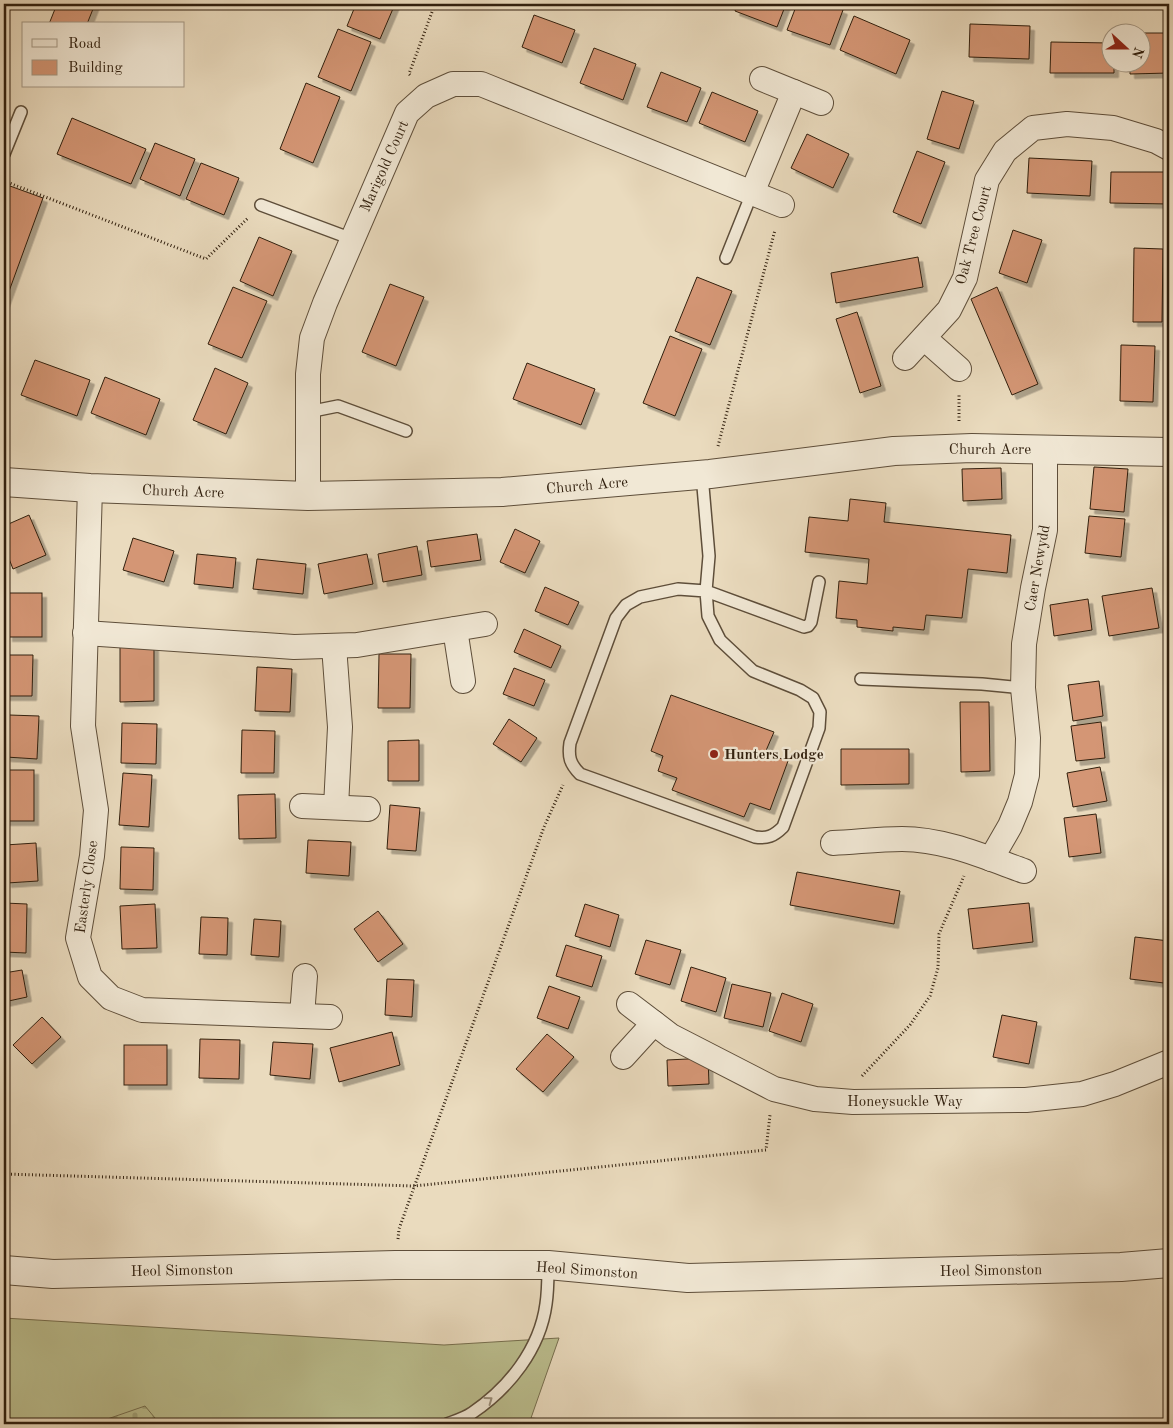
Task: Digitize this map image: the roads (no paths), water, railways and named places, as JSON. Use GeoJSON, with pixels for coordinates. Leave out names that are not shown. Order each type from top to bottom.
{"type":"FeatureCollection","features":[{"type":"Feature","properties":{"kind":"street"},"geometry":{"type":"LineString","coordinates":[[762,79],[821,103]]}},
{"type":"Feature","properties":{"kind":"street","name":"Marigold Court"},"geometry":{"type":"LineString","coordinates":[[308,496],[308,374],[312,338],[324,303],[407,113],[426,96],[453,84],[481,84],[782,205]]}},
{"type":"Feature","properties":{"kind":"street"},"geometry":{"type":"LineString","coordinates":[[752,193],[794,92]]}},
{"type":"Feature","properties":{"kind":"street","name":"Oak Tree Court"},"geometry":{"type":"LineString","coordinates":[[905,358],[949,310],[965,278],[987,180],[1005,152],[1033,128],[1068,124],[1113,128],[1156,141],[1169,148]]}},
{"type":"Feature","properties":{"kind":"street"},"geometry":{"type":"LineString","coordinates":[[924,338],[959,369]]}},
{"type":"Feature","properties":{"kind":"street","name":"Church Acre"},"geometry":{"type":"LineString","coordinates":[[4,482],[90,488],[308,496],[502,492],[706,474],[894,451],[959,448],[1169,452]]}},
{"type":"Feature","properties":{"kind":"street","name":"Caer Newydd"},"geometry":{"type":"LineString","coordinates":[[984,856],[1013,818],[1020,802],[1027,775],[1028,738],[1023,688],[1024,644],[1033,588],[1046,530],[1046,449]]}},
{"type":"Feature","properties":{"kind":"street","name":"Easterly Close"},"geometry":{"type":"LineString","coordinates":[[90,488],[83,726],[96,810],[92,856],[78,938],[90,977],[111,998],[142,1010],[330,1017]]}},
{"type":"Feature","properties":{"kind":"street"},"geometry":{"type":"LineString","coordinates":[[85,634],[294,647],[357,645],[485,624]]}},
{"type":"Feature","properties":{"kind":"street"},"geometry":{"type":"LineString","coordinates":[[455,629],[463,681]]}},
{"type":"Feature","properties":{"kind":"street"},"geometry":{"type":"LineString","coordinates":[[334,646],[340,727],[336,807]]}},
{"type":"Feature","properties":{"kind":"street"},"geometry":{"type":"LineString","coordinates":[[302,806],[368,808]]}},
{"type":"Feature","properties":{"kind":"street"},"geometry":{"type":"LineString","coordinates":[[833,843],[903,839],[933,842],[984,856],[1024,871]]}},
{"type":"Feature","properties":{"kind":"street"},"geometry":{"type":"LineString","coordinates":[[302,1016],[306,976]]}},
{"type":"Feature","properties":{"kind":"street","name":"Honeysuckle Way"},"geometry":{"type":"LineString","coordinates":[[629,1004],[671,1036],[774,1089],[815,1099],[840,1102],[1026,1100],[1082,1094],[1115,1084],[1169,1062]]}},
{"type":"Feature","properties":{"kind":"street"},"geometry":{"type":"LineString","coordinates":[[623,1057],[654,1023]]}},
{"type":"Feature","properties":{"kind":"street","name":"Heol Simonston"},"geometry":{"type":"LineString","coordinates":[[4,1270],[53,1274],[395,1265],[548,1265],[688,1278],[1121,1267],[1169,1263]]}},
{"type":"Feature","properties":{"kind":"lane"},"geometry":{"type":"LineString","coordinates":[[4,154],[21,112]]}},
{"type":"Feature","properties":{"kind":"lane"},"geometry":{"type":"LineString","coordinates":[[726,258],[752,193]]}},
{"type":"Feature","properties":{"kind":"lane"},"geometry":{"type":"LineString","coordinates":[[261,205],[352,239]]}},
{"type":"Feature","properties":{"kind":"lane"},"geometry":{"type":"LineString","coordinates":[[308,412],[338,406],[406,431]]}},
{"type":"Feature","properties":{"kind":"lane"},"geometry":{"type":"LineString","coordinates":[[706,474],[709,556],[706,591],[708,616],[720,640],[753,671],[800,690],[813,698],[820,712],[819,728],[782,827],[774,835],[764,839],[755,837],[580,774],[572,766],[568,755],[570,743],[616,618],[626,605],[640,598],[678,589],[706,591],[804,627],[808,626],[811,622],[819,582]]}},
{"type":"Feature","properties":{"kind":"lane"},"geometry":{"type":"LineString","coordinates":[[862,679],[982,684],[1023,688]]}},
{"type":"Feature","properties":{"kind":"lane"},"geometry":{"type":"LineString","coordinates":[[448,1424],[470,1414],[498,1394],[524,1362],[538,1335],[546,1305],[548,1265]]}},
{"type":"Feature","properties":{"kind":"place","name":"Hunters Lodge"},"geometry":{"type":"Point","coordinates":[714,754]}}]}
